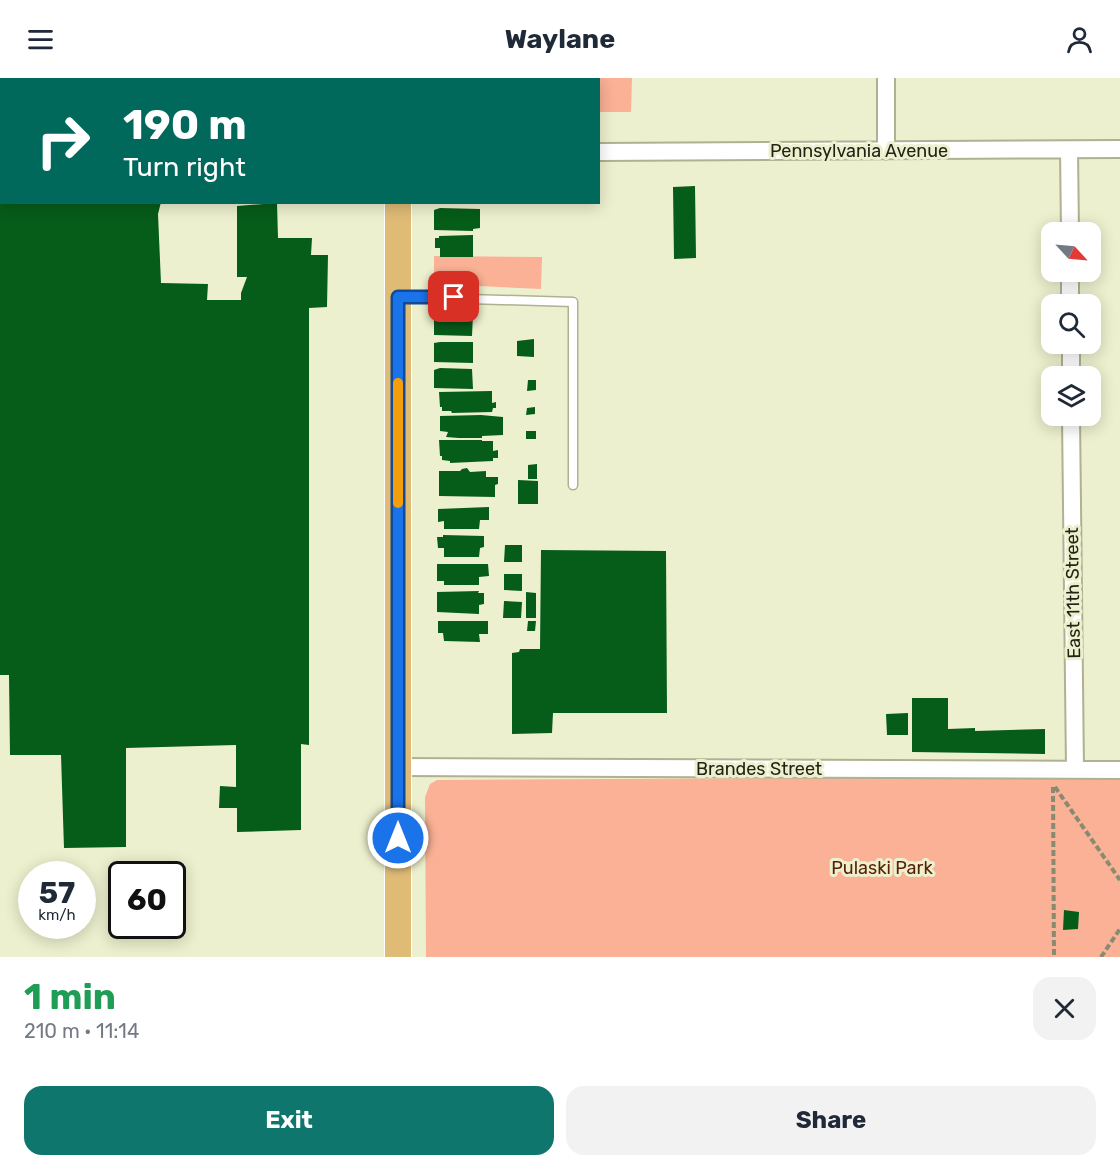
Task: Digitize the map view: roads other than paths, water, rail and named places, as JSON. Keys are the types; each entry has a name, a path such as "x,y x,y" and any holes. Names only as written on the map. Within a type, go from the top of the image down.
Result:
{"main road":[{"path":"398,204 398,957"}],"street":[{"path":"886,78 886,151"},
{"name":"Pennsylvania Avenue","path":"600,153 1120,149"},
{"path":"1069,150 1070,222"},
{"name":"East 11th Street","path":"1071,426 1075,770"},
{"name":"Brandes Street","path":"398,767 1120,770"}],"lane":[{"path":"398,297 573,302 573,485"}],"park label":[{"name":"Pulaski Park","path":"882,868"}]}
